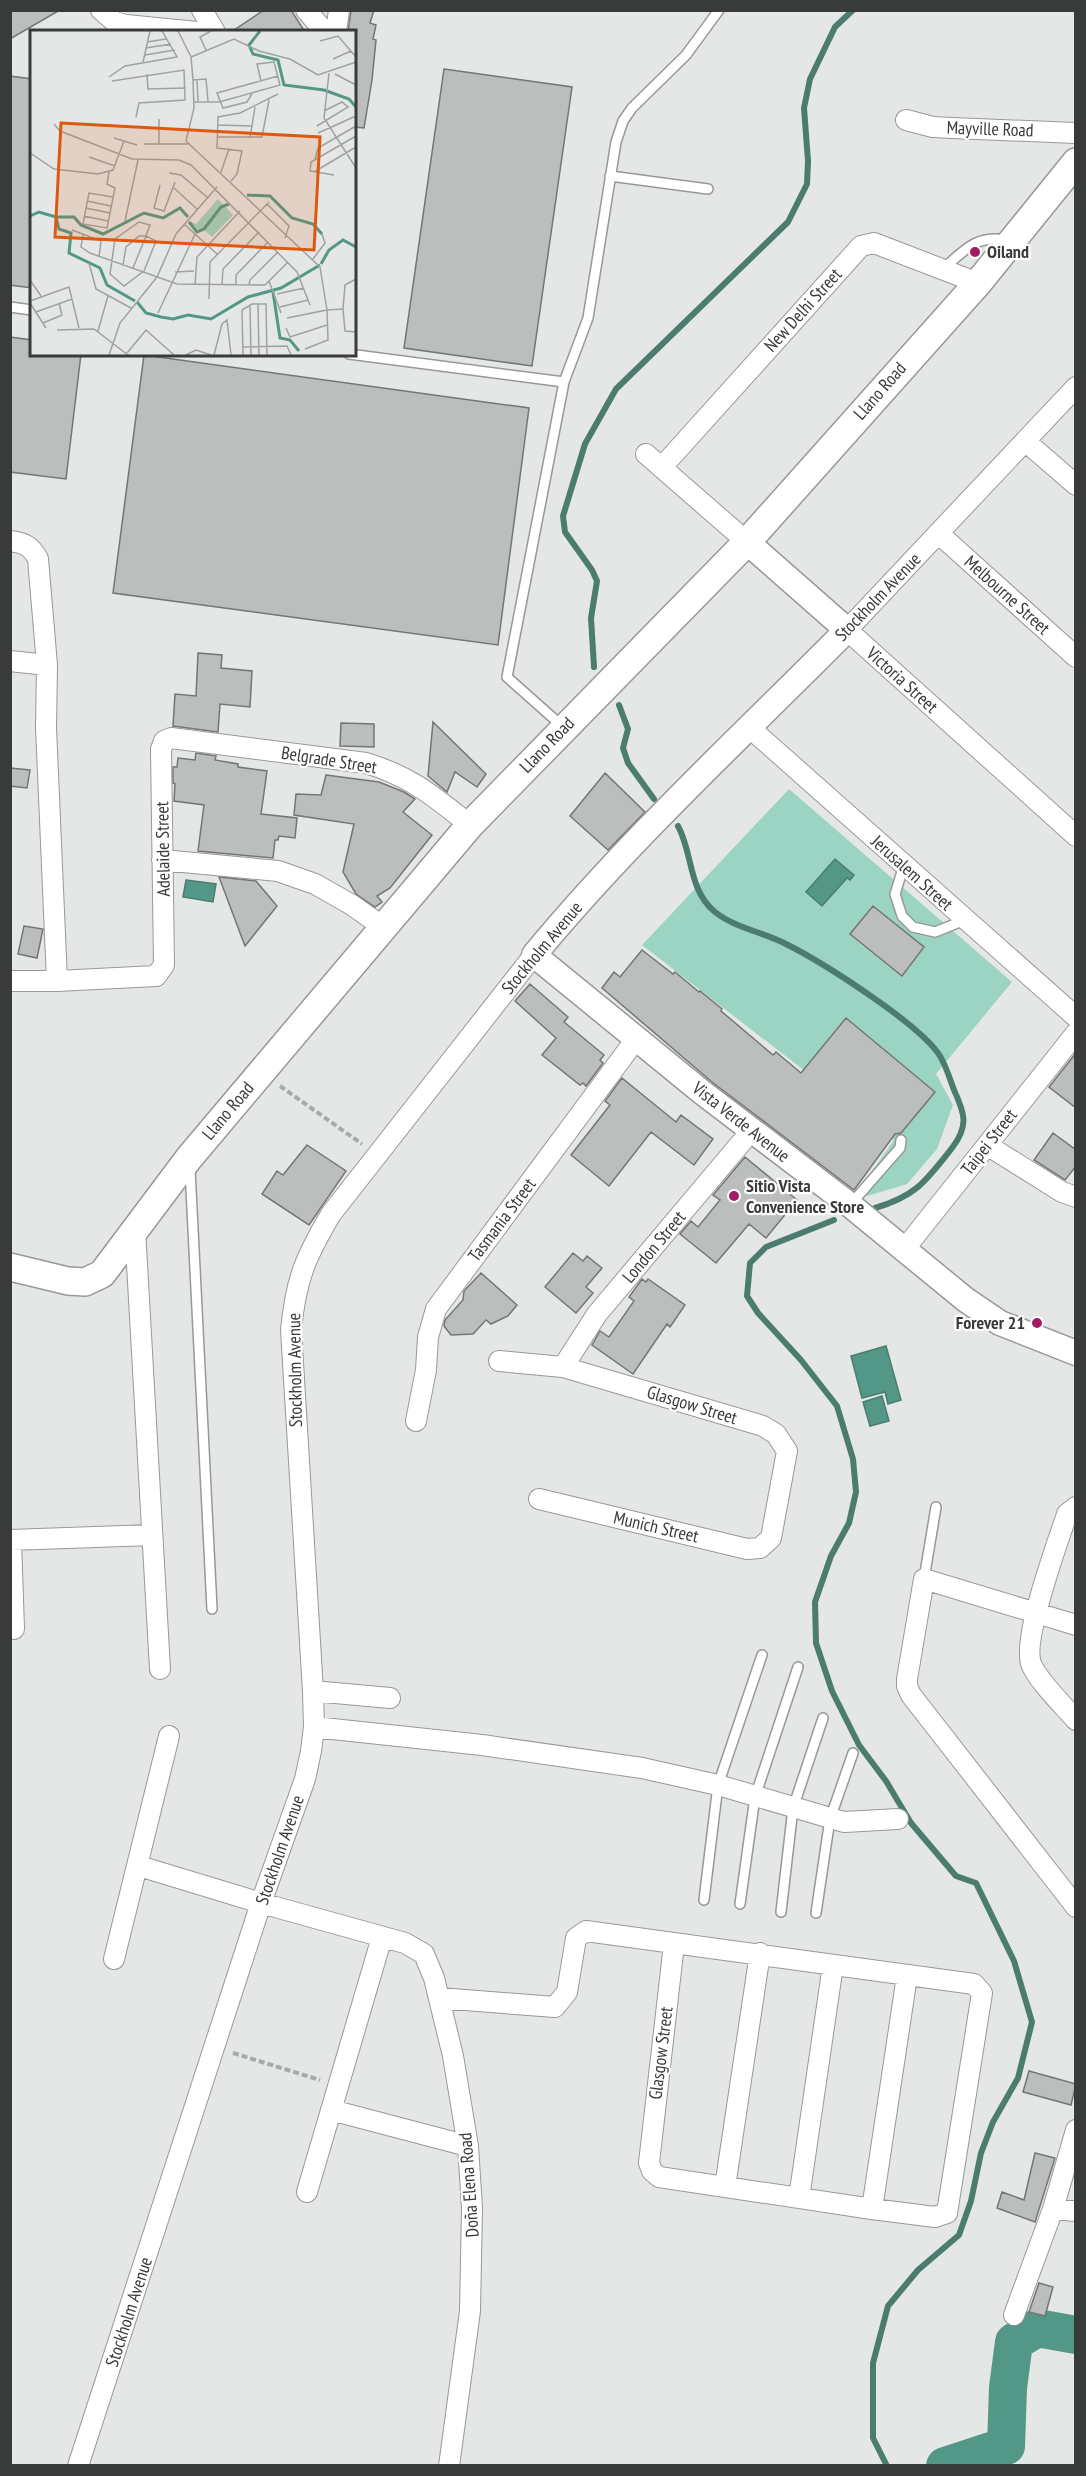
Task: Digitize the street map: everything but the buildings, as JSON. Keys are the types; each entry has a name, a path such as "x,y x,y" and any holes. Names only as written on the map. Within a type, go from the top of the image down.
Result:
{"main road":[{"name":"Llano Road","path":"10,1267 68,1281 85,1282 102,1274 189,1158 470,825 747,542 978,283 1076,162"}],"street":[{"path":"101,10 115,22 126,25 177,30"},
{"path":"202,10 214,30"},
{"path":"306,10 323,30"},
{"path":"336,30 339,10"},
{"name":"Mayville Road","path":"906,120 942,128 1076,133"},
{"name":"New Delhi Street","path":"662,467 861,246 874,243 978,283"},
{"name":"Stockholm Avenue","path":"78,2466 261,1903 305,1779 311,1752 314,1726 313,1691 291,1330 294,1299 301,1270 313,1244 332,1214 534,955 594,886 847,630 1076,387"},
{"path":"1025,441 1076,485"},
{"name":"Victoria Street","path":"646,453 1076,836"},
{"name":"Melbourne Street","path":"938,533 1076,657"},
{"path":"10,541 24,543 32,548 38,560 47,664 46,728 57,981 10,981"},
{"path":"10,661 47,664"},
{"name":"Jerusalem Street","path":"750,728 1076,1017"},
{"name":"Adelaide Street","path":"57,981 156,976 164,965 161,749 164,741 171,738"},
{"name":"Belgrade Street","path":"171,738 383,768 415,782 470,825"},
{"path":"162,860 278,871 315,884 352,905 383,927"},
{"name":"Vista Verde Avenue","path":"534,955 751,1131 850,1205 903,1251 966,1300 1000,1323 1076,1353"},
{"name":"Taipei Street","path":"903,1251 1076,1033"},
{"name":"Tasmania Street","path":"416,1421 426,1370 428,1337 436,1309 636,1039"},
{"name":"London Street","path":"563,1367 597,1314 751,1131"},
{"path":"987,1145 1062,1192 1076,1197"},
{"path":"135,1229 160,1669"},
{"name":"Glasgow Street","path":"499,1361 563,1367 763,1426 776,1434 787,1451 771,1538"},
{"name":"Munich Street","path":"538,1499 747,1549 760,1548 771,1538"},
{"path":"1076,1507 1067,1514 1036,1612 1028,1654 1031,1665 1076,1720"},
{"path":"14,1629 11,1540 152,1535"},
{"path":"1076,1625 924,1579 907,1686 911,1695 1076,1907"},
{"path":"313,1691 390,1698"},
{"path":"314,1726 482,1745 673,1774 718,1785 830,1819 860,1823 898,1819"},
{"path":"114,1959 139,1866 169,1736"},
{"name":"Doña Elena Road","path":"139,1866 405,1943 424,1954 434,1978 453,2056 468,2146 472,2208 470,2311 449,2466"},
{"path":"439,1998 555,2007 567,1992 576,1938 586,1930 674,1944 760,1953 974,1984 982,1993 947,2213 935,2217 872,2210 725,2187 760,1953"},
{"path":"307,2192 382,1937"},
{"name":"Glasgow Street","path":"674,1944 649,2163 652,2171 659,2177 725,2187"},
{"path":"799,2198 833,1965"},
{"path":"872,2210 907,1976"},
{"path":"331,2110 468,2146"},
{"path":"1014,2315 1053,2209 1076,2130"},
{"path":"1053,2209 1076,2211"}],"lane":[{"path":"564,728 507,677 564,382 588,318 616,142 623,121 632,108 686,55 719,10"},
{"path":"610,176 708,189"},
{"path":"943,269 972,244 993,238 1012,241"},
{"path":"10,307 30,310"},
{"path":"356,355 564,382"},
{"path":"904,865 895,894 902,916 913,927 935,932 965,920"},
{"path":"850,1205 900,1149 901,1140"},
{"path":"189,1158 212,1608"},
{"path":"924,1579 936,1507"},
{"path":"704,1900 718,1785 762,1655"},
{"path":"740,1904 755,1797 798,1667"},
{"path":"781,1912 793,1808 823,1718"},
{"path":"816,1913 830,1819 853,1753"}],"path":[{"path":"261,1072 378,1154"},
{"path":"216,2047 338,2086"}],"shaded area":[{"path":"789,789 1012,982 936,1074 953,1105 937,1149 907,1184 867,1196 859,1190 894,1140 642,945"},
{"path":"835,859 854,875 850,880 847,878 822,906 806,892"},
{"path":"186,880 216,884 213,902 183,897"},
{"path":"886,1346 901,1400 888,1404 885,1392 862,1398 851,1356"},
{"path":"882,1396 889,1421 870,1426 863,1402"}],"waterway":[{"path":"594,667 591,618 597,581 592,570 565,532 563,516 585,444 616,389 788,222 807,184 808,161 804,108 810,79 835,27 853,10"},
{"path":"619,705 628,729 623,748 628,763 654,799"},
{"path":"678,826 695,882 706,903 715,912 731,922 786,944 845,979 913,1028 940,1056 963,1113 961,1133 943,1160 919,1186 901,1198 875,1208"},
{"path":"834,1220 766,1247 750,1263 747,1296 758,1313 801,1360 837,1406 853,1459 856,1492 849,1523 831,1556 815,1602 816,1643 832,1691 859,1745 886,1781 911,1823 956,1876 976,1883 1014,1961 1032,2022 1018,2078 993,2122 981,2153 971,2201 959,2235 918,2270 888,2306 873,2363 873,2438 887,2466"},
{"path":"945,2466 1006,2446 1008,2388 1014,2342 1037,2328 1076,2335"}],"place":[{"name":"Oiland","path":"975,252"},
{"name":"Sitio Vista Convenience Store","path":"734,1196"},
{"name":"Forever 21","path":"1037,1323"}]}
